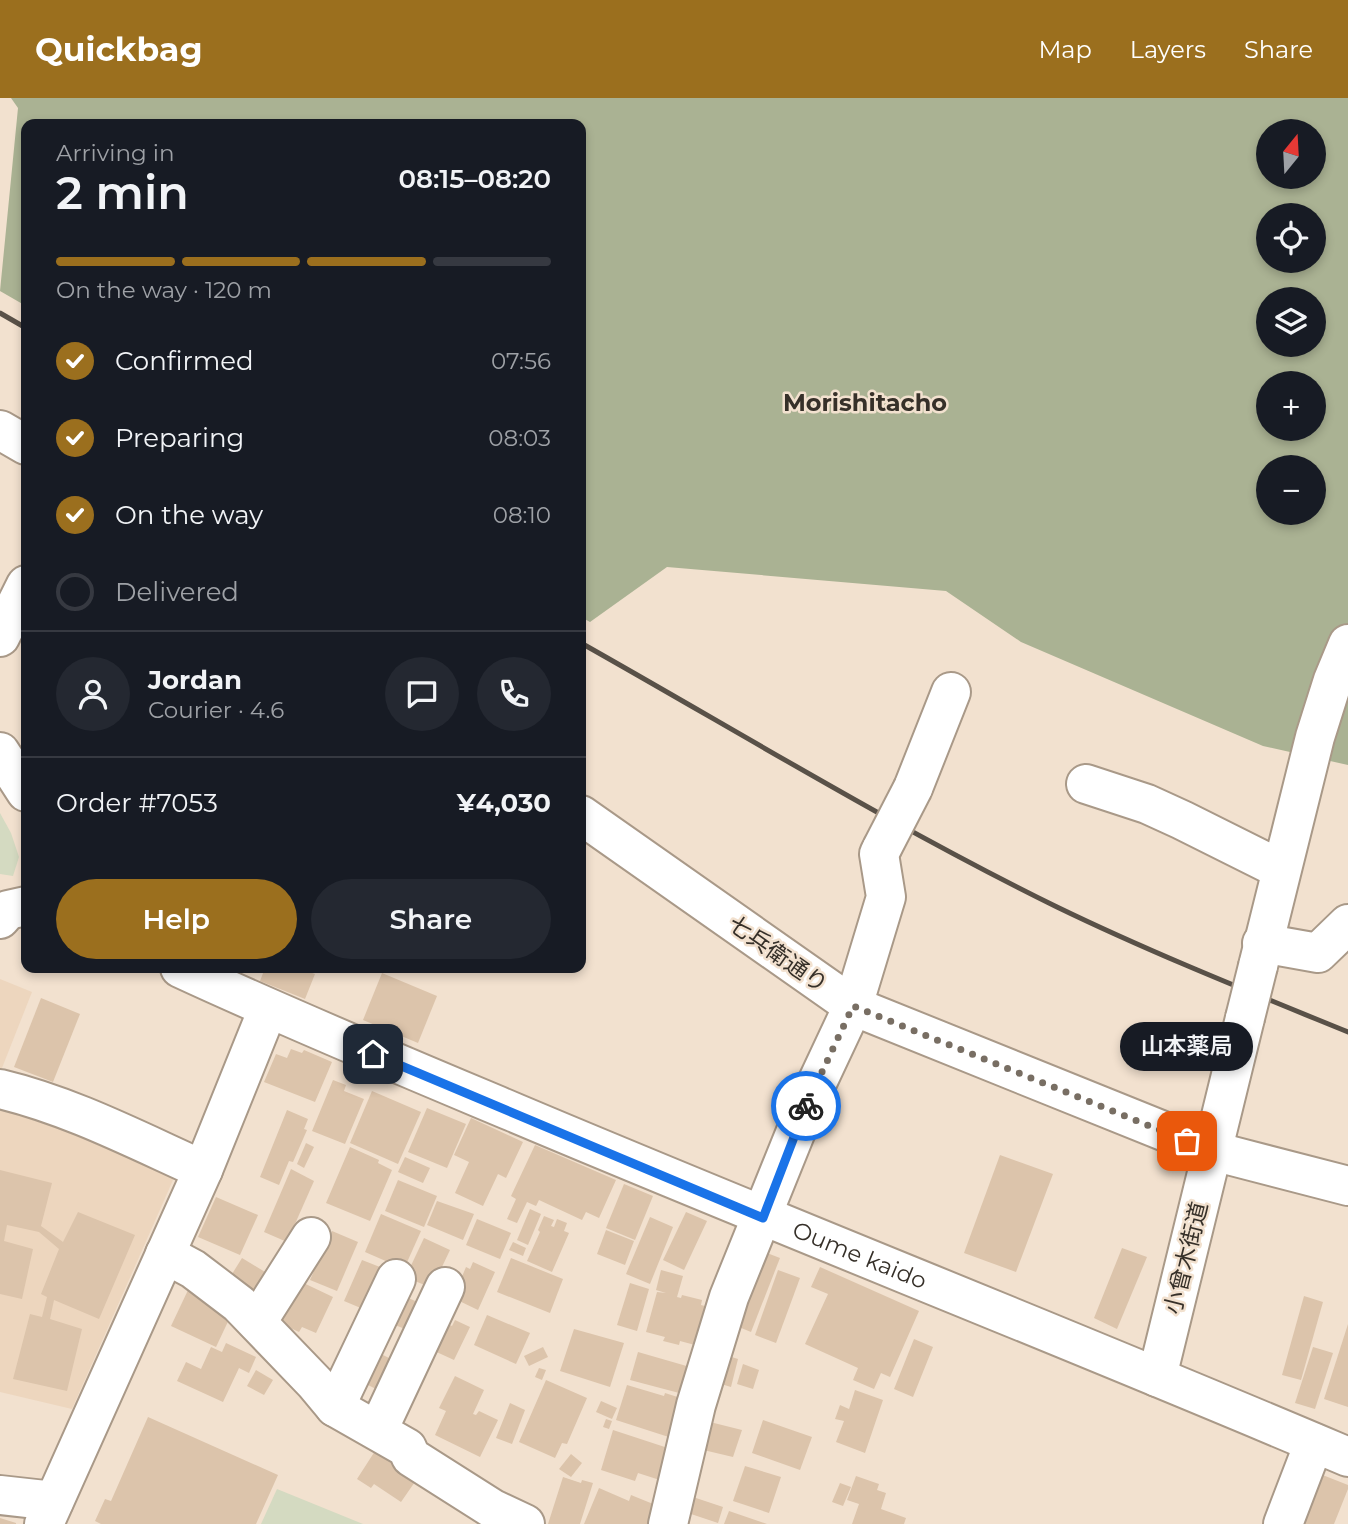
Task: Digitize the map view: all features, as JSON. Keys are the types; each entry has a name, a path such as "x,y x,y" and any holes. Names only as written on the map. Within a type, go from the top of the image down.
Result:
{"main road":[{"path":"0,430 21,442"},
{"path":"0,637 21,595"},
{"path":"1348,644 1315,737 1260,954 1318,953 1348,924"},
{"path":"668,1524 696,1405 729,1297 807,1104 853,1006 886,897 879,854 913,788 951,692"},
{"path":"0,752 21,784"},
{"path":"1086,785 1147,804 1280,869"},
{"name":"七兵衛通り","path":"586,819 853,1006 1213,1151 1348,1186"},
{"path":"0,919 8,910 21,907"},
{"name":"小曾木街道","path":"1157,1377 1260,954"},
{"name":"Oume kaido","path":"191,973 268,1009 763,1218 1331,1450"},
{"path":"0,1496 49,1513 203,1170 268,1009"},
{"path":"0,1089 33,1097 71,1111 203,1170"},
{"path":"257,1322 312,1237"},
{"path":"165,1254 194,1269 220,1288 257,1322 335,1407 392,1439 411,1457 493,1509 525,1524"},
{"path":"335,1407 397,1279"},
{"path":"392,1439 444,1287"},
{"path":"1283,1524 1331,1450"}],"shaded area":[{"path":"0,979 32,992 0,1073"},
{"path":"0,1099 177,1171 72,1409 0,1392"}],"green space":[{"path":"11,98 1348,98 1348,765 1263,746 1021,642 946,591 667,567 590,622 586,620 586,119 21,119 21,303 0,291 18,108"},
{"path":"0,813 11,833 19,857 13,876 0,874"},
{"path":"277,1489 363,1524 261,1524"}],"building":[{"path":"263,973 315,974 305,999 260,981"},
{"path":"382,973 437,996 418,1043 363,1020"},
{"path":"41,998 80,1014 53,1082 14,1067"},
{"path":"291,1049 302,1053 304,1050 332,1062 315,1102 264,1082 276,1054 287,1058"},
{"path":"333,1080 346,1085 344,1091 364,1099 345,1144 312,1131"},
{"path":"372,1091 421,1112 398,1164 350,1143"},
{"path":"427,1108 466,1124 447,1168 408,1152"},
{"path":"287,1110 308,1119 304,1129 307,1130 279,1185 260,1177"},
{"path":"471,1118 523,1142 506,1178 498,1174 483,1206 455,1193 469,1162 454,1155"},
{"path":"306,1143 314,1147 304,1168 297,1164"},
{"path":"535,1145 616,1180 599,1218 586,1212 582,1220 539,1200 536,1206 527,1202 517,1223 507,1219 516,1199 511,1196"},
{"path":"350,1147 379,1160 378,1163 392,1170 370,1221 326,1203"},
{"path":"1000,1155 1053,1174 1016,1272 964,1253"},
{"path":"405,1157 430,1168 423,1183 398,1172"},
{"path":"291,1169 314,1181 287,1242 264,1232"},
{"path":"0,1170 52,1183 41,1226 63,1242 78,1212 135,1235 99,1319 54,1300 50,1319 82,1329 67,1391 13,1379 30,1314 42,1317 47,1297 41,1294 59,1249 39,1232 7,1225 4,1241 33,1249 22,1299 0,1294"},
{"path":"398,1180 437,1196 424,1227 385,1211"},
{"path":"624,1184 653,1196 635,1240 606,1228"},
{"path":"216,1197 258,1215 240,1255 198,1237"},
{"path":"437,1201 474,1214 463,1240 427,1225"},
{"path":"530,1209 541,1214 528,1245 517,1240"},
{"path":"686,1212 707,1221 684,1270 663,1260"},
{"path":"381,1214 421,1231 404,1269 365,1252"},
{"path":"544,1216 554,1220 551,1226 554,1227 557,1219 567,1223 564,1231 569,1233 552,1272 527,1261"},
{"path":"650,1217 673,1227 650,1284 626,1274"},
{"path":"477,1219 511,1233 500,1259 466,1245"},
{"path":"606,1230 634,1241 625,1265 597,1254"},
{"path":"332,1231 358,1242 337,1291 310,1280"},
{"path":"424,1238 450,1250 432,1288 410,1279 408,1272"},
{"path":"513,1242 526,1248 523,1256 509,1250"},
{"path":"1122,1248 1147,1257 1117,1329 1094,1318"},
{"path":"767,1253 780,1258 751,1332 729,1323"},
{"path":"242,1258 275,1278 260,1303 227,1282"},
{"path":"511,1258 563,1279 550,1313 497,1292"},
{"path":"362,1260 391,1275 375,1314 344,1301"},
{"path":"473,1262 495,1272 478,1310 453,1298 466,1267 470,1269"},
{"path":"820,1267 919,1311 890,1377 881,1373 874,1389 853,1380 858,1368 805,1344 828,1294 811,1287"},
{"path":"661,1270 683,1276 677,1297 681,1298 682,1295 702,1300 701,1305 716,1309 695,1345 680,1341 679,1345 663,1341 665,1337 646,1332 657,1292 666,1293 656,1290"},
{"path":"778,1270 800,1278 776,1343 755,1335"},
{"path":"293,1278 333,1297 316,1333 302,1327 299,1332 273,1320"},
{"path":"630,1283 649,1289 637,1331 617,1325"},
{"path":"189,1288 233,1311 216,1347 171,1326"},
{"path":"397,1293 422,1304 410,1331 385,1321"},
{"path":"1304,1296 1323,1302 1301,1380 1282,1375"},
{"path":"487,1315 530,1333 516,1364 474,1345"},
{"path":"455,1320 470,1327 454,1360 430,1349 443,1322 452,1326"},
{"path":"1348,1324 1348,1407 1324,1399"},
{"path":"574,1329 624,1343 610,1387 560,1371"},
{"path":"914,1339 933,1347 913,1397 894,1389"},
{"path":"226,1343 256,1357 249,1373 239,1368 223,1402 177,1381 186,1362 201,1369 211,1347 222,1352"},
{"path":"543,1347 548,1357 529,1366 524,1356"},
{"path":"1313,1347 1333,1353 1315,1409 1295,1403"},
{"path":"373,1350 393,1360 382,1392 354,1378"},
{"path":"638,1352 690,1367 683,1394 630,1380"},
{"path":"719,1353 738,1359 731,1387 711,1381"},
{"path":"743,1364 759,1370 753,1389 737,1384"},
{"path":"539,1368 546,1370 542,1380 535,1377"},
{"path":"256,1370 273,1380 264,1395 247,1386"},
{"path":"455,1376 484,1390 473,1414 476,1415 479,1411 498,1420 480,1457 435,1435 446,1411 439,1408"},
{"path":"546,1380 587,1398 567,1444 562,1443 555,1458 519,1442"},
{"path":"627,1385 690,1401 678,1440 616,1420"},
{"path":"855,1390 883,1400 865,1453 836,1442 844,1421 835,1419 840,1405 849,1409"},
{"path":"601,1401 617,1408 612,1419 596,1412"},
{"path":"510,1403 525,1410 512,1444 496,1438"},
{"path":"148,1417 278,1475 256,1524 101,1524 95,1521 105,1499 111,1501"},
{"path":"606,1419 612,1421 609,1429 603,1427"},
{"path":"702,1420 742,1430 733,1457 695,1448"},
{"path":"763,1420 812,1437 800,1470 752,1453"},
{"path":"613,1430 677,1451 666,1482 638,1473 635,1481 601,1470"},
{"path":"377,1448 419,1476 401,1502 374,1484 371,1488 357,1479"},
{"path":"571,1454 582,1463 571,1477 559,1469"},
{"path":"745,1466 781,1477 769,1513 733,1501"},
{"path":"1315,1472 1348,1485 1348,1489 1334,1524 1295,1524"},
{"path":"856,1476 879,1484 877,1490 886,1493 881,1509 906,1518 904,1524 852,1524 859,1504 847,1500"},
{"path":"563,1477 581,1483 582,1480 593,1483 580,1524 548,1524"},
{"path":"840,1483 851,1487 843,1506 832,1502"},
{"path":"599,1488 629,1501 631,1495 663,1508 656,1524 584,1524"},
{"path":"693,1497 723,1507 718,1523 688,1513"},
{"path":"729,1511 767,1524 724,1524"},
{"path":"0,1518 16,1523 16,1524 0,1524"}],"railway":[{"path":"0,313 21,325"},
{"path":"586,646 876,812 1057,907 1201,972 1348,1032"}],"way so far":[{"path":"806,1106 853,1006 1187,1141"}],"place":[{"name":"山本薬局","path":"1187,1141"}],"district":[{"name":"Morishitacho","path":"865,403"}],"route":[{"path":"373,1054 763,1218 806,1106"}]}
